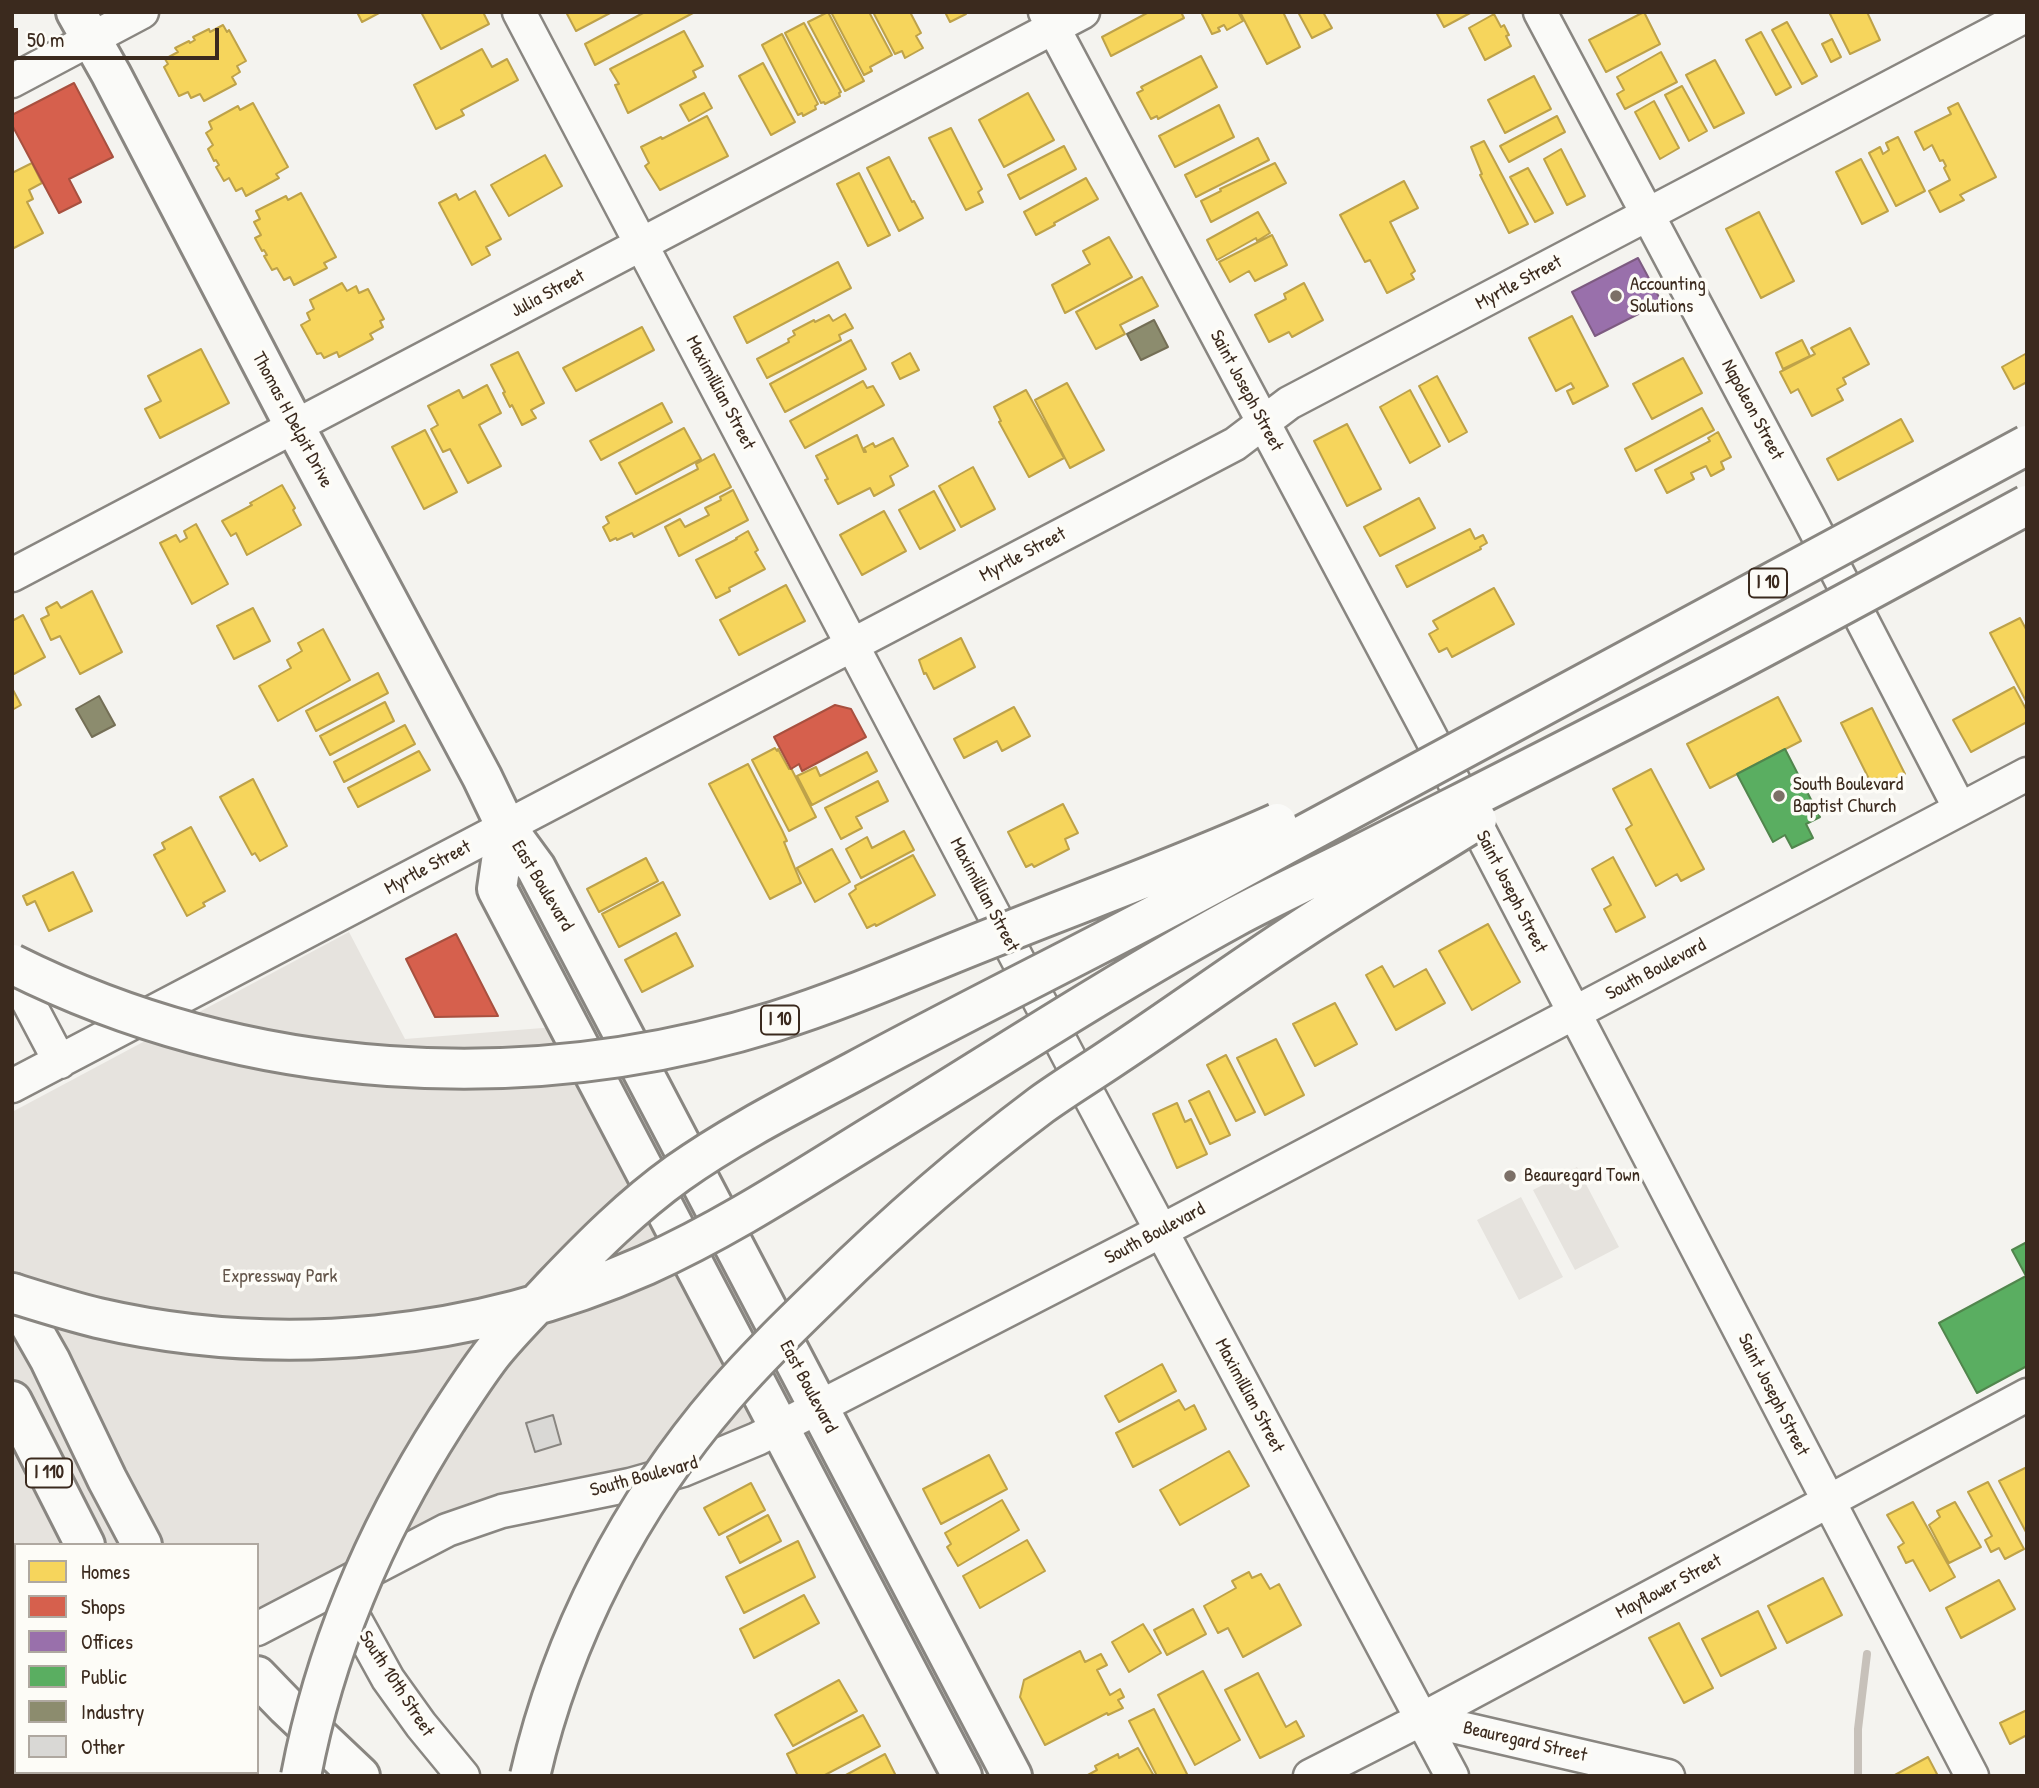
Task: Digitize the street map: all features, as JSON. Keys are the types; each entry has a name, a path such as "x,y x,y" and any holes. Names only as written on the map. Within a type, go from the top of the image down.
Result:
{"main road":[{"name":"Thomas H Delpit Drive","path":"84,26 506,827"},
{"name":"I 10","path":"12,964 90,999 195,1035 284,1054 383,1067 481,1070 532,1068 630,1056 727,1035 823,1005 1207,853 1510,722 2027,445"},
{"path":"12,1293 100,1318 151,1328 226,1337 351,1338 454,1324 504,1314 552,1300 645,1265 734,1222 1201,936 1683,690 2027,505"},
{"path":"530,1776 548,1711 583,1616 643,1507 685,1445 725,1394 851,1266 953,1176 1060,1092 1300,930 1683,690"},
{"path":"301,1776 318,1700 349,1606 412,1474 473,1379 496,1349 573,1266 631,1212 675,1175 776,1113 1134,927 1510,722"},
{"name":"East Boulevard","path":"506,827 536,868 1013,1776"},
{"name":"East Boulevard","path":"506,827 497,888 962,1776"},
{"path":"12,1293 50,1360 141,1543"},
{"name":"I 110","path":"12,1401 84,1543"},
{"path":"259,1678 360,1776"}],"street":[{"path":"12,81 84,26 142,12"},
{"name":"Maximillian Street","path":"519,12 1452,1776"},
{"name":"Julia Street","path":"12,575 642,244 1049,20 1083,12"},
{"name":"Napoleon Street","path":"1541,12 1960,809"},
{"name":"Myrtle Street","path":"12,1086 1235,444 1289,403 2027,15"},
{"name":"Saint Joseph Street","path":"1049,20 1464,801 1972,1776"},
{"name":"South Boulevard","path":"259,1628 447,1530 478,1518 541,1502 630,1485 684,1470 818,1409 2027,774"},
{"path":"12,971 60,1062"},
{"name":"Mayflower Street","path":"1310,1776 1422,1719 2027,1395"},
{"name":"South 10th Street","path":"337,1587 388,1679 463,1776"},
{"name":"Beauregard Street","path":"1422,1719 1668,1776"}],"shaded area":[{"name":"Expressway Park","path":"349,932 405,1039 555,1027 755,1413 753,1418 729,1435 655,1462 518,1488 472,1504 259,1613 259,1543 14,1543 12,1743 12,1112"},
{"path":"1577,1167 1619,1247 1575,1270 1533,1190"},
{"path":"1521,1197 1563,1277 1519,1300 1477,1220"}],"building: Homes":[{"path":"357,12 381,12 362,22"},
{"path":"421,12 483,12 489,24 441,49"},
{"path":"566,12 612,12 576,31"},
{"path":"645,12 693,13 595,65 585,44"},
{"path":"828,12 864,81 845,91 808,22"},
{"path":"831,12 869,12 892,55 870,67 872,71 864,75"},
{"path":"873,12 910,12 921,33 916,36 923,48 905,58 902,51 895,54"},
{"path":"945,12 965,12 966,14 950,22"},
{"path":"1149,12 1181,12 1184,18 1111,56 1102,37"},
{"path":"1201,12 1238,12 1243,21 1227,30 1224,25 1218,28 1220,31 1212,34"},
{"path":"1240,12 1283,12 1300,47 1267,64"},
{"path":"1298,12 1323,12 1332,28 1312,38"},
{"path":"1436,12 1472,12 1444,27"},
{"path":"1644,12 1660,44 1606,72 1589,40"},
{"path":"1829,12 1867,12 1880,40 1850,54"},
{"path":"1494,14 1501,27 1504,25 1511,46 1485,60 1469,28"},
{"path":"1787,22 1817,76 1802,84 1772,30"},
{"path":"804,23 841,92 840,96 825,104 821,103 785,33"},
{"path":"223,25 227,32 229,30 246,61 237,66 240,72 232,77 236,84 204,101 200,94 191,98 188,92 179,96 164,67 168,64 165,59 178,52 175,48 195,40 193,37"},
{"path":"684,31 703,66 693,71 696,77 628,113 615,85 619,84 610,69"},
{"path":"1761,32 1791,87 1776,95 1746,40"},
{"path":"782,34 818,104 816,109 803,116 802,113 798,115 762,45"},
{"path":"1832,39 1841,57 1831,62 1822,44"},
{"path":"482,49 492,67 507,59 518,80 461,110 464,115 436,129 414,85"},
{"path":"1661,52 1677,82 1625,109 1617,94 1624,90 1617,77"},
{"path":"1201,56 1217,87 1158,119 1157,116 1151,119 1137,93 1143,90 1141,87"},
{"path":"1715,60 1744,113 1714,128 1686,75"},
{"path":"763,63 795,122 771,135 739,76"},
{"path":"1534,76 1551,109 1505,133 1488,100"},
{"path":"1682,86 1707,131 1689,141 1665,95"},
{"path":"704,93 712,108 689,121 680,105"},
{"path":"1028,93 1054,140 1004,167 979,120"},
{"path":"1654,101 1679,148 1660,159 1635,112"},
{"path":"253,103 288,167 276,174 279,178 246,196 242,188 236,191 229,178 224,181 216,167 219,165 208,149 213,145 206,133 212,129 209,122 238,106 240,110"},
{"path":"1958,103 1996,177 1960,195 1964,200 1940,212 1929,191 1950,180 1944,168 1946,166 1943,160 1940,161 1932,145 1924,150 1915,132 1951,114 1948,108"},
{"path":"1219,105 1234,137 1175,167 1159,136"},
{"path":"707,116 728,156 660,190 645,166 649,163 641,147"},
{"path":"1557,116 1565,132 1509,162 1500,146"},
{"path":"951,128 982,189 978,192 983,202 966,210 929,138"},
{"path":"1898,137 1925,191 1896,206 1869,153 1880,147 1883,154 1889,150 1886,143"},
{"path":"1258,138 1269,160 1196,197 1185,175"},
{"path":"1484,141 1528,224 1509,233 1480,175 1482,174 1471,147"},
{"path":"1064,146 1076,169 1020,199 1008,175"},
{"path":"1561,149 1585,196 1567,205 1544,159"},
{"path":"545,155 562,186 509,216 491,185"},
{"path":"889,157 923,218 899,231 867,168"},
{"path":"1861,159 1888,211 1862,224 1836,172"},
{"path":"32,163 42,183 29,190 33,199 27,202 43,233 12,249 12,173"},
{"path":"1275,163 1286,183 1211,222 1201,201"},
{"path":"1528,168 1553,213 1535,222 1510,177"},
{"path":"859,173 890,235 868,246 837,184"},
{"path":"1086,178 1098,199 1036,235 1024,212"},
{"path":"1404,181 1418,208 1390,222 1415,271 1411,274 1414,279 1387,293 1370,260 1365,262 1340,215"},
{"path":"475,191 501,239 486,247 490,255 472,265 439,203 456,194 459,200"},
{"path":"301,193 336,257 324,263 327,268 294,285 290,277 284,280 277,268 272,270 264,256 267,255 255,238 261,235 254,222 260,219 256,211 286,196 288,200"},
{"path":"1258,212 1270,233 1217,260 1207,240"},
{"path":"1759,212 1794,281 1761,298 1726,229"},
{"path":"1272,235 1287,265 1255,281 1249,271 1230,282 1219,262"},
{"path":"1109,237 1132,277 1065,313 1052,285 1090,264 1083,251"},
{"path":"838,262 851,288 747,343 734,317"},
{"path":"1142,277 1158,306 1120,325 1125,334 1096,349 1076,312"},
{"path":"342,283 347,291 356,286 359,293 368,289 384,319 380,321 383,327 370,334 373,339 339,357 337,352 324,358 321,353 317,354 301,325 310,320 307,313 314,309 310,300"},
{"path":"1304,283 1323,320 1292,337 1289,332 1269,342 1255,315 1286,299 1284,294"},
{"path":"845,314 853,328 839,335 841,340 767,378 757,359 789,342 788,339 795,335 793,331 814,320 815,322 829,315 833,321"},
{"path":"1572,316 1608,386 1573,404 1567,391 1574,388 1571,383 1556,391 1529,338"},
{"path":"642,327 654,350 576,391 563,368"},
{"path":"1850,328 1869,364 1843,378 1846,384 1837,389 1843,400 1812,416 1798,389 1791,393 1780,372 1815,354 1811,348"},
{"path":"851,340 866,369 785,412 770,384"},
{"path":"1802,340 1810,356 1783,369 1776,353"},
{"path":"201,349 229,403 160,438 145,409 161,401 148,376"},
{"path":"518,352 544,403 531,410 536,418 522,425 512,405 510,407 491,365"},
{"path":"910,353 919,370 900,379 892,363"},
{"path":"2027,353 2027,382 2014,389 2002,367"},
{"path":"1683,358 1702,393 1652,419 1633,384"},
{"path":"1437,376 1467,432 1449,442 1419,386"},
{"path":"863,381 867,388 873,386 884,405 805,448 790,421"},
{"path":"1067,383 1104,450 1070,468 1035,400"},
{"path":"487,385 501,413 479,425 501,466 468,483 450,449 443,452 431,429 438,425 428,406 459,390 463,398"},
{"path":"1026,390 1064,458 1029,477 999,422 1001,421 994,407"},
{"path":"1410,390 1440,446 1410,463 1380,407"},
{"path":"662,403 672,422 601,460 590,441"},
{"path":"1702,408 1714,430 1636,471 1625,449"},
{"path":"1901,419 1913,441 1838,480 1827,459"},
{"path":"1347,424 1381,489 1347,506 1314,441"},
{"path":"684,428 701,459 636,494 619,463"},
{"path":"425,430 457,492 424,509 392,447"},
{"path":"1718,432 1731,457 1721,462 1724,469 1711,476 1706,466 1691,473 1694,479 1667,493 1655,470 1710,441 1708,438"},
{"path":"857,435 864,452 864,448 873,443 875,447 893,438 908,466 890,476 894,485 874,496 870,488 838,504 816,456"},
{"path":"714,454 731,487 634,537 632,533 610,541 603,527 609,523 606,517 698,469 696,464"},
{"path":"973,467 995,509 961,527 939,486"},
{"path":"282,485 301,525 247,555 236,533 231,536 222,521"},
{"path":"733,490 748,520 679,556 665,527 680,519 685,527 709,515 705,508"},
{"path":"934,491 955,530 920,549 899,510"},
{"path":"1419,498 1435,528 1380,556 1364,527"},
{"path":"884,511 906,551 862,575 840,535"},
{"path":"196,524 228,584 192,604 160,543 176,535 180,542 187,538 184,531"},
{"path":"1470,529 1475,539 1483,535 1487,543 1480,547 1481,549 1407,587 1396,566"},
{"path":"748,531 758,550 755,552 765,569 716,598 696,560"},
{"path":"786,585 805,621 739,655 720,620"},
{"path":"1494,588 1514,624 1452,657 1447,648 1439,652 1429,634 1438,629 1433,621"},
{"path":"92,591 122,652 80,674 60,636 51,640 41,619 49,615 46,608 57,602 61,608"},
{"path":"253,608 270,641 234,659 217,626"},
{"path":"23,615 45,657 12,675 12,621"},
{"path":"2020,618 2027,631 2027,703 1990,633"},
{"path":"323,629 350,680 278,721 259,686 291,668 287,660 302,651 298,643"},
{"path":"961,638 975,667 934,689 919,660"},
{"path":"378,673 388,693 316,731 306,711"},
{"path":"2014,687 2027,711 2027,722 1971,752 1953,720"},
{"path":"12,688 21,705 12,710"},
{"path":"1778,697 1801,741 1710,788 1687,744"},
{"path":"385,702 394,721 330,755 320,736"},
{"path":"1014,707 1030,736 1002,751 997,741 964,758 954,739"},
{"path":"1872,708 1905,774 1874,789 1841,723"},
{"path":"405,725 415,744 344,782 334,762"},
{"path":"775,748 789,769 791,768 816,817 789,831 752,760"},
{"path":"419,751 430,770 358,807 348,788"},
{"path":"867,752 877,771 812,805 797,776 816,767 820,776"},
{"path":"748,764 787,841 784,842 801,883 770,899 709,784"},
{"path":"1651,769 1704,869 1681,881 1677,874 1656,886 1626,829 1632,825 1613,789"},
{"path":"253,779 287,846 260,861 255,853 252,855 220,797"},
{"path":"878,781 888,801 856,817 862,828 841,839 825,808"},
{"path":"1063,804 1078,833 1065,839 1069,849 1034,867 1032,864 1026,867 1008,832"},
{"path":"191,827 225,891 187,916 154,855 165,849 162,843"},
{"path":"904,831 914,850 861,878 846,849 867,837 872,848"},
{"path":"832,849 850,882 815,902 797,868"},
{"path":"913,855 935,895 876,926 875,924 867,928 849,894 856,889 855,886"},
{"path":"1613,857 1645,917 1616,932 1604,909 1611,905 1592,869"},
{"path":"646,858 658,881 599,912 587,889"},
{"path":"73,872 92,911 49,931 35,901 27,905 23,896"},
{"path":"663,882 680,915 619,947 602,914"},
{"path":"1488,924 1520,982 1472,1010 1439,951"},
{"path":"676,933 693,966 642,992 625,960"},
{"path":"1382,966 1394,987 1426,969 1445,1003 1396,1030 1366,975"},
{"path":"1335,1003 1357,1044 1315,1066 1293,1024"},
{"path":"1276,1039 1304,1095 1265,1115 1237,1058"},
{"path":"1226,1055 1255,1112 1236,1121 1207,1065"},
{"path":"1209,1091 1230,1135 1210,1144 1189,1101"},
{"path":"1177,1103 1185,1122 1191,1119 1207,1154 1177,1168 1153,1114"},
{"path":"1162,1364 1176,1391 1119,1422 1105,1396"},
{"path":"1179,1400 1185,1410 1194,1405 1206,1429 1133,1467 1116,1433"},
{"path":"1229,1451 1249,1486 1180,1525 1160,1490"},
{"path":"989,1455 1007,1489 941,1524 923,1489"},
{"path":"2027,1467 2027,1534 1999,1481"},
{"path":"1988,1482 2024,1549 2005,1559 1999,1548 1991,1552 1985,1540 1992,1536 1968,1492"},
{"path":"751,1483 765,1510 719,1535 704,1508"},
{"path":"1002,1500 1019,1530 958,1566 947,1547 951,1544 945,1533"},
{"path":"1913,1502 1955,1577 1930,1591 1913,1560 1906,1563 1898,1547 1904,1543 1887,1515"},
{"path":"1955,1502 1981,1547 1949,1563 1929,1525 1940,1517 1937,1511"},
{"path":"768,1515 781,1541 740,1563 727,1537"},
{"path":"1027,1540 1045,1571 980,1608 963,1576"},
{"path":"798,1541 815,1577 744,1613 726,1577"},
{"path":"1249,1572 1252,1578 1261,1574 1270,1589 1279,1584 1301,1625 1243,1657 1228,1628 1218,1633 1204,1606 1236,1588 1232,1581"},
{"path":"1823,1578 1842,1615 1787,1643 1768,1606"},
{"path":"1999,1580 2015,1609 1961,1638 1946,1608"},
{"path":"804,1595 819,1623 754,1658 740,1629"},
{"path":"1193,1609 1206,1634 1167,1655 1154,1630"},
{"path":"1758,1611 1776,1648 1721,1676 1702,1639"},
{"path":"1679,1623 1713,1688 1684,1703 1649,1638"},
{"path":"1143,1624 1161,1653 1129,1672 1112,1642"},
{"path":"1080,1651 1085,1662 1101,1654 1107,1665 1097,1670 1110,1695 1120,1689 1124,1697 1118,1700 1123,1708 1108,1715 1107,1713 1045,1745 1020,1697 1024,1680"},
{"path":"1203,1671 1240,1740 1195,1765 1158,1695"},
{"path":"1258,1673 1286,1727 1296,1721 1304,1736 1260,1758 1225,1690"},
{"path":"839,1680 857,1711 793,1746 775,1715"},
{"path":"1154,1709 1188,1776 1157,1776 1129,1721"},
{"path":"2027,1710 2027,1735 2010,1744 2000,1723"},
{"path":"863,1715 880,1746 823,1776 798,1776 787,1754"},
{"path":"1138,1748 1154,1776 1086,1776 1097,1770 1095,1766 1118,1754 1119,1758"},
{"path":"885,1754 896,1776 844,1776"},
{"path":"1928,1757 1938,1776 1893,1776"}],"building: Shops":[{"path":"74,83 113,157 69,179 81,202 59,213 12,125 12,115"},
{"path":"835,705 851,709 866,737 802,771 799,764 791,769 774,737"},
{"path":"456,934 498,1016 435,1017 406,959"}],"building: Offices":[{"name":"Accounting Solutions","path":"1638,258 1660,303 1595,336 1572,292"}],"building: Public":[{"name":"South Boulevard Baptist Church","path":"1785,749 1820,817 1806,824 1813,838 1792,848 1785,835 1773,842 1737,774"},
{"path":"2027,1242 2027,1366 1977,1393 1939,1323 2026,1276 2012,1250"}],"building: Industry":[{"path":"1154,320 1168,347 1141,360 1127,334"},
{"path":"99,696 115,725 92,737 76,709"}],"building: Other":[{"path":"553,1415 561,1444 535,1452 526,1423"}],"waterway":[{"path":"1858,1776 1858,1729 1867,1654"}],"place":[{"name":"Accounting Solutions","path":"1616,296"},
{"name":"South Boulevard Baptist Church","path":"1779,796"},
{"name":"Beauregard Town","path":"1510,1176"}]}
